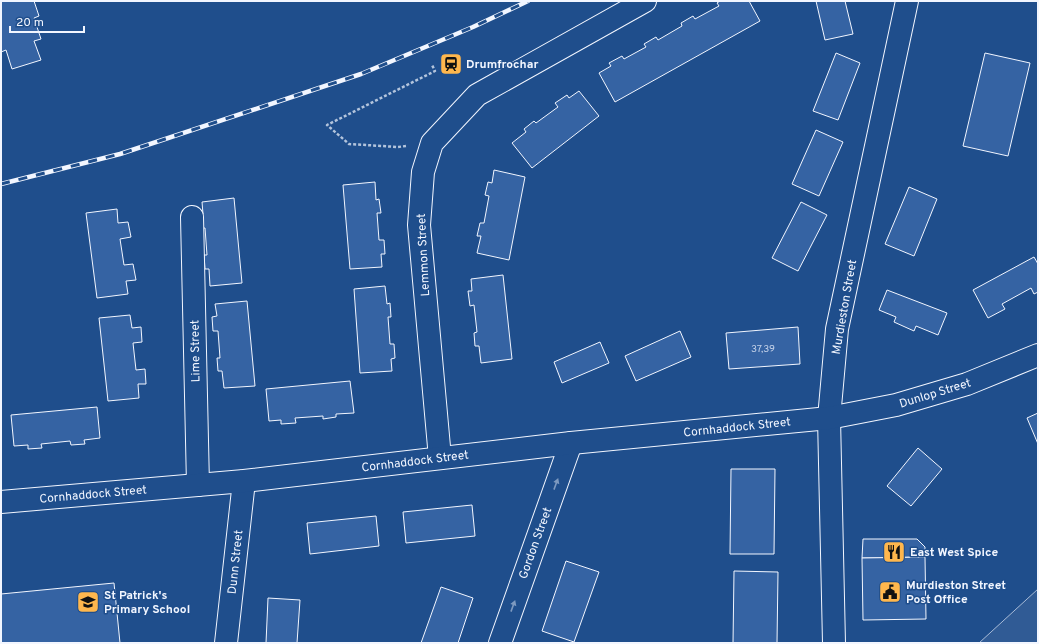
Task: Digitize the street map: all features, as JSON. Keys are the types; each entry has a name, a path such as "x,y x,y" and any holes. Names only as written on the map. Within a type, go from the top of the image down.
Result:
{"street":[{"name":"Lemmon Street","path":"440,458 419,225 423,172 432,143 477,94 645,1"},
{"name":"Murdieston Street","path":"834,643 829,418 838,330 907,1"},
{"name":"Lime Street","path":"192,217 198,485"},
{"name":"Dunlop Street","path":"829,418 896,405 967,384 1038,355"},
{"name":"Cornhaddock Street","path":"1,502 244,481 571,443 829,418"},
{"name":"Gordon Street","path":"500,643 571,443"},
{"name":"Dunn Street","path":"226,643 244,481"}],"path":[{"path":"432,65 434,71 327,125 349,144 398,147 432,143"}],"shaded area":[{"path":"1038,589 1038,643 979,643"}],"building":[{"path":"1,1 34,1 39,16 34,18 41,39 34,41 41,60 12,69 6,50 1,52"},
{"path":"720,1 749,1 760,21 615,102 599,73 611,66 609,63 622,56 624,59 646,47 644,44 656,37 658,40 682,26 681,23 693,16 695,19 719,6 717,3"},
{"path":"816,1 845,1 853,34 825,40"},
{"path":"836,53 860,63 838,120 813,111"},
{"path":"985,53 1030,63 1008,156 963,146"},
{"path":"579,91 599,116 532,168 512,143 526,132 524,129 534,121 536,123 558,107 555,103 567,95 569,98"},
{"path":"816,130 843,142 819,196 792,184"},
{"path":"494,170 525,177 509,260 477,253 481,236 477,236 480,223 484,223 489,196 485,195 488,182 492,183"},
{"path":"375,182 376,200 379,199 381,213 377,213 379,240 384,240 385,254 381,254 382,267 350,269 343,185"},
{"path":"909,187 937,199 914,256 885,244"},
{"path":"234,198 242,283 210,286 209,269 205,269 204,255 207,255 205,228 200,228 199,214 203,214 202,202"},
{"path":"801,202 827,215 798,271 772,258"},
{"path":"117,209 118,223 128,222 131,237 120,239 124,265 133,264 136,280 126,281 128,294 97,298 86,213"},
{"path":"1034,257 1038,264 1038,292 1034,294 1031,288 1002,304 1005,309 988,318 973,290"},
{"path":"503,275 512,359 481,363 479,346 475,346 474,333 477,332 474,305 470,306 468,291 472,291 471,279"},
{"path":"385,286 387,304 390,303 391,317 388,317 390,344 394,344 395,358 391,359 392,371 360,373 354,289"},
{"path":"887,290 947,313 938,335 916,326 914,331 894,322 896,317 879,310"},
{"path":"247,301 255,386 224,388 222,371 218,371 217,358 220,358 218,331 213,331 212,317 217,316 215,304"},
{"path":"130,315 132,328 141,327 142,342 133,343 136,370 145,369 146,384 138,384 139,398 108,401 99,318"},
{"path":"798,327 800,364 729,369 726,333"},
{"path":"680,331 691,357 636,381 625,356"},
{"path":"600,342 609,363 562,383 554,362"},
{"path":"350,381 354,413 336,414 336,417 323,419 323,416 295,418 296,423 281,424 281,420 269,421 266,389"},
{"path":"97,407 100,438 84,440 85,444 71,445 70,441 41,444 42,448 28,449 28,445 14,446 11,415"},
{"path":"1038,413 1038,444 1027,418"},
{"path":"918,448 942,469 911,506 887,486"},
{"path":"731,469 775,469 774,554 730,554"},
{"path":"472,505 475,536 406,543 403,512"},
{"path":"376,516 379,546 310,554 307,523"},
{"name":"East West Spice","path":"863,539 917,539 925,547 925,557 862,558"},
{"path":"925,557 926,619 863,620 862,558"},
{"path":"566,561 599,572 574,642 542,631"},
{"path":"734,571 778,572 777,643 733,643"},
{"path":"114,583 120,643 1,643 1,594"},
{"path":"441,587 473,598 458,643 421,643"},
{"path":"268,598 300,600 297,643 266,643"}],"railway":[{"path":"1,184 120,154 361,74 473,27 528,1"}],"place":[{"name":"Drumfrochar","path":"451,64"},
{"name":"East West Spice","path":"894,552"},
{"name":"Murdieston Street Post Office","path":"890,592"},
{"name":"St Patrick's Primary School","path":"88,602"}]}
